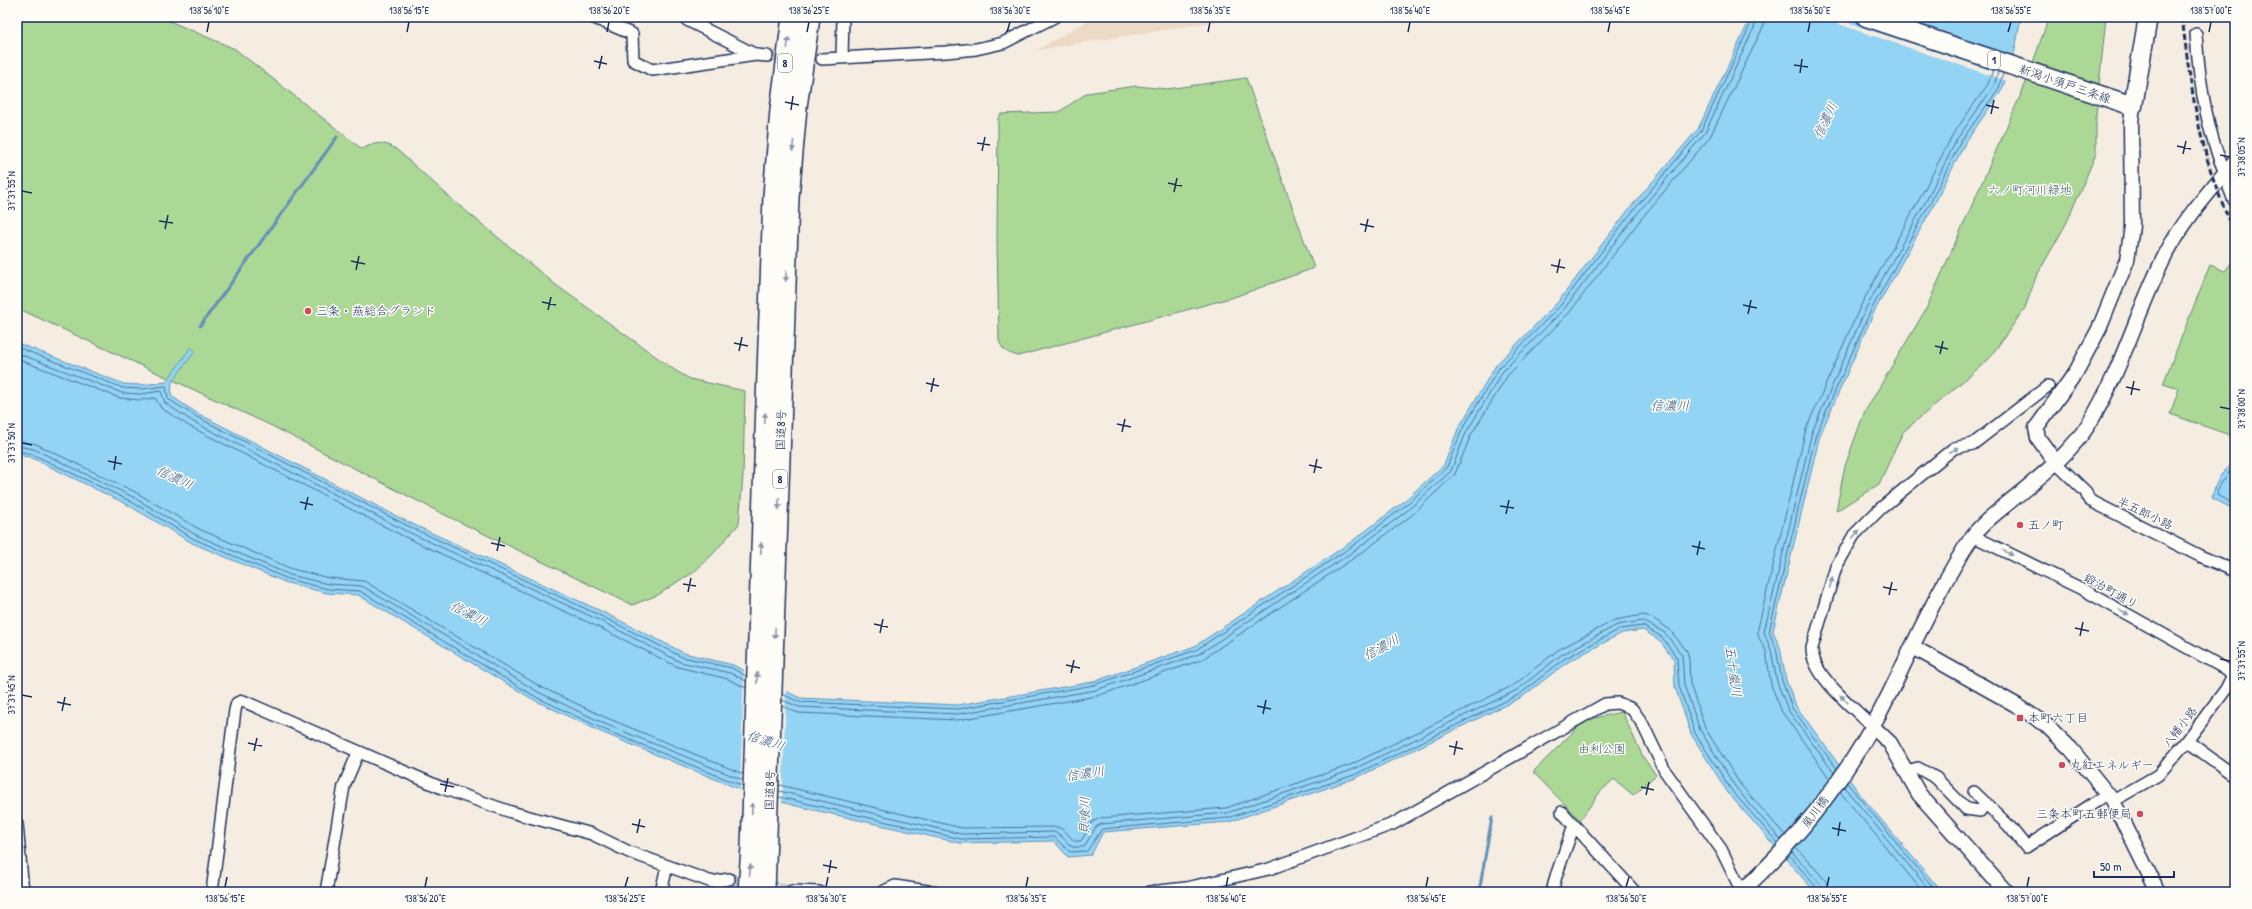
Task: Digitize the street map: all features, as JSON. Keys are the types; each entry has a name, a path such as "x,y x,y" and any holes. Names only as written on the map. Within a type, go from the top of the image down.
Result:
{"highway":[{"name":"国道8号","path":"765,892 760,849 772,224 788,109 792,17"},
{"name":"国道8号","path":"788,109 810,17"},
{"name":"国道8号","path":"748,892 760,849"}],"main road":[{"name":"新潟小須戸三条線","path":"1866,17 2128,105"},
{"path":"2128,105 2148,17"}],"street":[{"path":"592,17 632,34 633,60 652,70 762,55 687,20 687,17"},
{"path":"842,57 843,17"},
{"path":"822,59 976,49 1003,42 1054,17"},
{"path":"2196,34 2206,107 2215,150 2235,199"},
{"path":"2056,463 2038,438 2036,428 2076,372 2099,329 2127,260 2132,226 2131,123 2128,105"},
{"name":"嵐川橋","path":"1742,892 1793,840 1816,812 1864,739 1973,536 1995,514 2056,463 2083,434 2092,420 2173,240 2196,207 2235,161"},
{"path":"2006,892 1919,794 1890,743 1831,686 1815,665 1812,656 1812,648 1836,567 1844,549 1854,535 1880,509 1954,448 1973,444 2048,386"},
{"name":"半五郎小路","path":"2056,463 2086,492 2089,500 2200,556 2235,571"},
{"name":"鍛治町通り","path":"1973,536 2084,590 2229,671 2234,676"},
{"path":"1913,647 2018,706 2046,724 2072,749 2110,798 2158,892"},
{"name":"八幡小路","path":"1986,803 2026,847 2110,798 2158,775 2187,741 2234,676"},
{"path":"212,892 237,703 243,701 358,753 442,788 511,812 592,834 629,852 712,882 729,878"},
{"path":"1150,892 1186,888 1269,869 1393,824 1605,704 1618,703 1632,709 1642,723 1666,771 1721,849 1742,892"},
{"path":"2187,741 2235,776"},
{"path":"326,892 344,786 358,753"},
{"path":"1906,771 1918,768 1936,778 1966,809 1980,811 1986,803 1974,792"},
{"path":"1562,812 1635,892"},
{"path":"17,824 23,892"},
{"path":"1552,892 1574,825"},
{"path":"662,892 667,866"},
{"path":"882,892 895,886 934,892"},
{"path":"792,891 819,892"}],"shaded area":[{"path":"1094,17 1246,17 1037,50"}],"green space":[{"name":"三条・燕総合グランド","path":"17,17 160,17 235,49 362,149 379,143 396,149 455,202 556,285 676,371 690,379 745,391 743,475 739,524 712,555 693,573 658,595 632,605 445,515 272,426 17,308"},
{"name":"六ノ町河川緑地","path":"2049,17 2106,17 2096,115 2096,154 2066,224 2036,277 2025,308 1988,360 1903,432 1879,484 1836,511 1845,466 1864,413 1926,309 2025,85"},
{"path":"1246,78 1314,268 1234,297 1018,356 1009,353 1004,349 999,341 997,241 998,118 1001,114 1059,112 1087,93 1136,86 1167,89"},
{"path":"2235,258 2235,437 2170,414 2179,389 2163,384 2210,265 2225,271"},
{"name":"由利公園","path":"1622,712 1643,757 1656,775 1633,795 1614,779 1600,792 1580,820 1533,772 1585,720"}],"water":[{"name":"信濃川","path":"1751,17 2021,17 2015,50 2002,90 1965,143 1934,205 1874,312 1820,435 1773,631 1780,647 1786,680 1796,706 1863,798 1942,892 1815,892 1728,793 1691,734 1675,687 1674,660 1659,640 1643,630 1622,633 1566,663 1522,697 1356,778 1229,822 1103,832 1091,855 1068,857 1054,841 960,843 792,805 739,789 601,732 534,700 358,595 327,593 287,583 192,543 128,505 30,457 17,455 17,343 124,384 141,385 166,382 191,347 195,351 172,382 171,396 197,413 408,522 603,612 684,653 733,665 800,698 958,705 1093,682 1195,646 1351,542 1402,503 1444,465 1458,429 1496,365 1557,303 1629,209 1698,129"},
{"path":"2235,463 2235,510 2212,498 2219,478 2226,468"}],"pier":[{"path":"1818,17 1831,17 2008,76 2007,81"},
{"path":"744,668 786,689 782,804 740,791"}],"waterway":[{"path":"200,326 337,137"},
{"path":"1479,892 1492,817"}],"tunnel":[{"path":"767,56 822,59"},
{"path":"729,879 792,891"}],"railway":[{"path":"2182,17 2189,72 2199,127 2214,180 2223,206 2235,231"}],"place":[{"name":"三条・燕総合グランド","path":"308,311"},
{"name":"五ノ町","path":"2020,525"},
{"name":"本町六丁目","path":"2020,718"},
{"name":"丸紅エネルギー","path":"2062,765"},
{"name":"三条本町五郵便局","path":"2140,814"}],"water label":[{"name":"五十嵐川","path":"1734,671"},
{"name":"貝喰川","path":"1084,816"}]}
